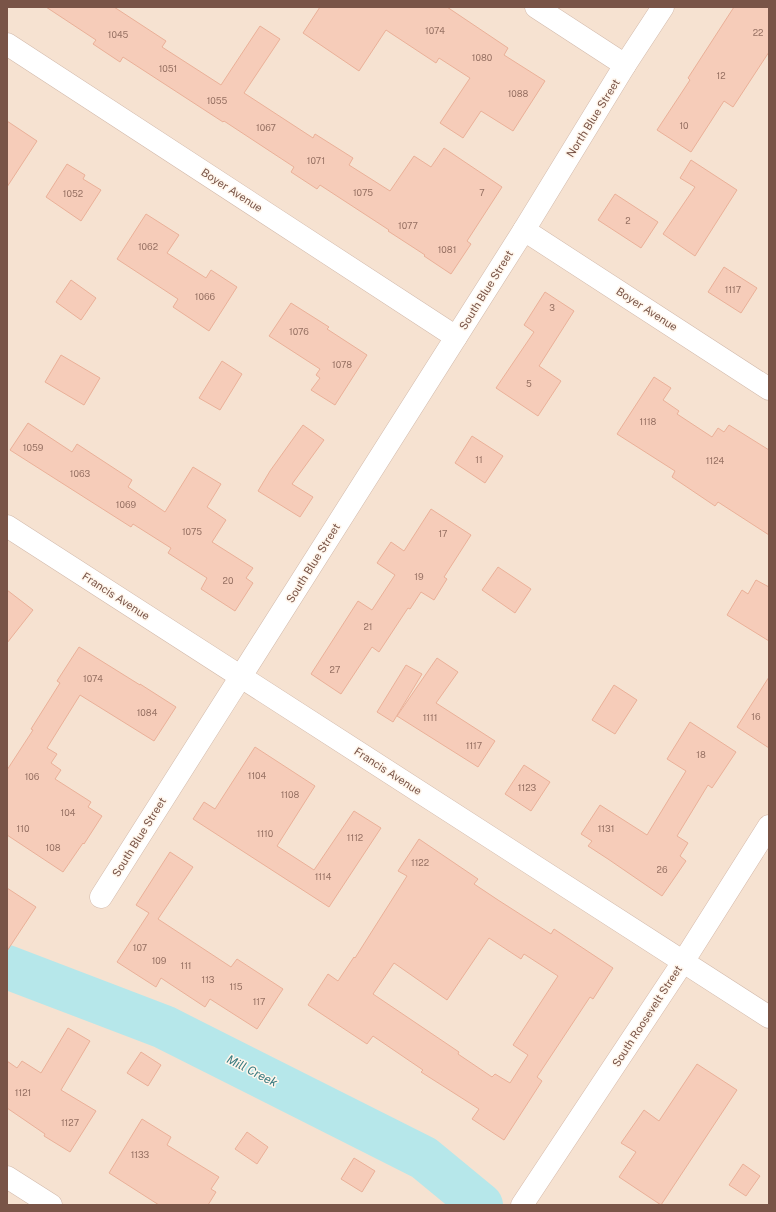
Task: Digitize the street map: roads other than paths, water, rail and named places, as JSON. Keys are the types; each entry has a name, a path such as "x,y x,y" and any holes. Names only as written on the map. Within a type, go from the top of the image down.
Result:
{"street":[{"path":"536,7 625,65"},
{"name":"North Blue Street","path":"524,230 625,65 663,7"},
{"name":"Boyer Avenue","path":"7,44 456,337"},
{"name":"Boyer Avenue","path":"524,230 769,389"},
{"name":"South Blue Street","path":"101,897 524,230"},
{"name":"Francis Avenue","path":"7,526 769,1017"},
{"name":"South Roosevelt Street","path":"525,1201 683,962 769,826"},
{"path":"7,1177 51,1205"}],"waterway":[{"name":"Mill Creek","path":"7,967 164,1027 424,1158 481,1205"}]}
